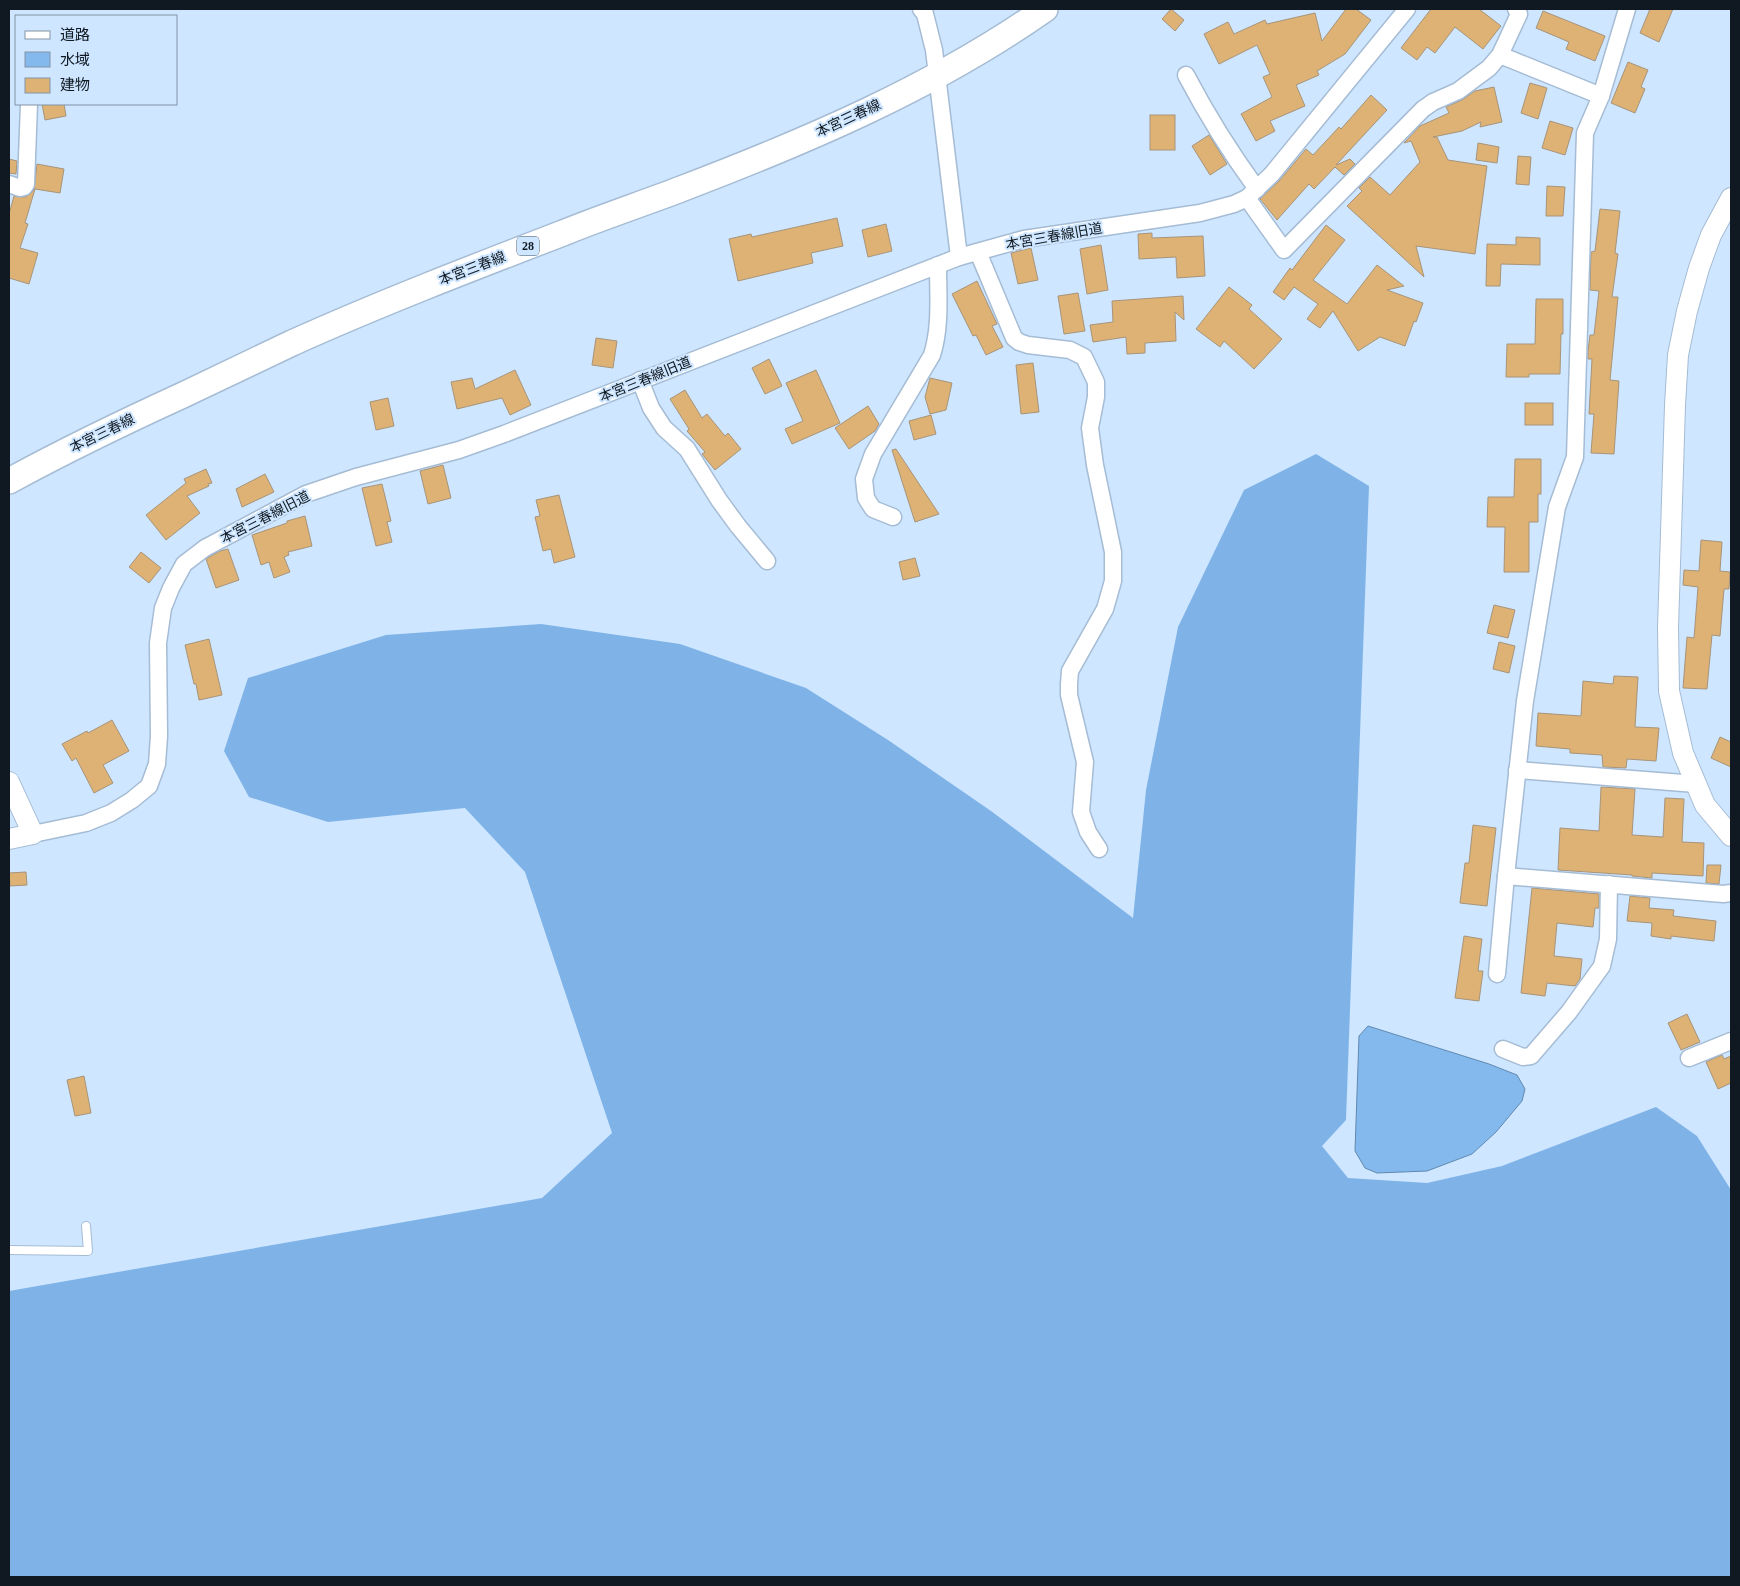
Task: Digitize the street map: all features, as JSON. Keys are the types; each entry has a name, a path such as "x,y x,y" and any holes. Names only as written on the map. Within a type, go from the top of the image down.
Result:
{"main road":[{"name":"本宮三春線","path":"9,481 72,447 292,343 421,288 767,155 857,116 938,76 1045,9"}],"street":[{"path":"921,9 925,14 938,76 959,257"},
{"name":"本宮三春線旧道","path":"9,839 86,823 111,813 132,800 149,786 157,764 159,736 158,643 163,608 184,564 205,548 306,494 366,475 459,450 504,434 959,257 1024,239 1200,214 1234,204 1252,193 1283,160 1407,9"},
{"path":"1186,75 1284,250 1423,110 1433,102 1458,91 1489,68 1500,55 1519,14 1516,9"},
{"path":"1497,974 1525,701 1556,506 1575,457 1585,133 1601,96 1627,9"},
{"path":"1500,55 1601,96"},
{"path":"9,184 20,188 26,184 29,105"},
{"path":"1731,198 1699,268 1678,355 1668,628 1669,691 1682,753 1705,804 1731,836"},
{"path":"978,252 1014,338 1028,346 1070,350 1084,357 1096,382 1096,398 1090,428 1095,465 1113,552 1113,581 1106,609 1075,661 1070,671 1068,684 1085,762 1081,812 1088,832 1099,849"},
{"path":"893,517 873,509 866,498 864,479 873,454 932,355 938,318 938,265"},
{"path":"640,380 650,408 664,428 687,449 738,526 767,561"},
{"path":"1517,770 1696,784"},
{"path":"9,782 33,834"},
{"path":"1506,876 1724,894 1731,893"},
{"path":"1503,1050 1523,1057 1531,1056 1569,1012 1602,966 1608,939 1609,884"},
{"path":"1689,1058 1731,1041"}],"lane":[{"path":"9,1250 88,1251 86,1226"}],"shaded area":[{"path":"1316,454 1369,486 1346,1120 1322,1146 1348,1178 1427,1183 1502,1166 1656,1107 1697,1136 1731,1190 1731,1577 9,1577 9,1291 542,1198 612,1133 525,872 465,808 328,822 249,797 224,751 248,678 386,635 541,624 680,644 806,688 888,740 991,811 1133,918 1146,790 1178,627 1244,490"}],"water":[{"path":"1368,1026 1489,1064 1517,1075 1525,1089 1522,1101 1496,1132 1472,1154 1427,1171 1377,1173 1365,1168 1355,1151 1359,1036"}],"building":[{"path":"1171,9 1184,20 1175,31 1162,19"},
{"path":"1346,9 1356,9 1371,20 1345,54 1317,71 1319,75 1296,85 1305,106 1270,121 1275,131 1256,141 1241,114 1272,97 1263,77 1270,74 1257,45 1219,64 1204,34 1228,22 1234,34 1265,20 1267,24 1315,13 1322,41"},
{"path":"1431,9 1479,9 1501,26 1483,49 1455,27 1435,53 1427,47 1417,60 1401,48"},
{"path":"1650,9 1673,9 1659,42 1640,33"},
{"path":"1543,11 1605,36 1595,61 1566,49 1569,42 1536,28"},
{"path":"1628,62 1648,70 1641,87 1645,89 1635,113 1611,103"},
{"path":"1530,83 1547,88 1538,119 1521,113"},
{"path":"1494,87 1502,122 1480,127 1481,122 1462,131 1433,137 1437,137 1448,160 1487,166 1475,254 1416,246 1424,277 1347,206 1362,191 1359,188 1370,177 1390,195 1420,162 1411,141 1404,143 1420,126 1449,113 1446,107 1462,100 1475,91"},
{"path":"1371,95 1387,110 1336,165 1350,159 1355,164 1344,175 1335,167 1314,189 1309,184 1277,220 1260,199 1280,180 1306,149 1313,155 1339,127 1341,129"},
{"path":"42,105 64,105 66,116 45,120"},
{"path":"1150,115 1175,115 1175,150 1150,150"},
{"path":"1550,121 1573,128 1565,155 1542,148"},
{"path":"1209,135 1227,164 1210,175 1192,146"},
{"path":"1478,143 1499,147 1497,163 1476,160"},
{"path":"1518,156 1531,157 1529,185 1516,184"},
{"path":"9,159 17,161 16,174 9,173"},
{"path":"37,164 64,169 60,193 35,189 25,223 28,224 20,248 38,253 29,284 9,278 9,214 14,196 26,197 34,190"},
{"path":"1547,186 1565,187 1563,216 1546,216"},
{"path":"1600,209 1620,211 1615,253 1618,254 1612,297 1618,297 1610,380 1619,381 1614,454 1591,453 1594,414 1589,414 1592,359 1588,359 1588,351 1590,335 1594,335 1599,291 1590,290 1591,252 1595,251"},
{"path":"837,218 843,246 811,253 813,263 738,281 729,239 751,234 752,237"},
{"path":"886,224 892,251 868,257 862,230"},
{"path":"1326,225 1345,240 1313,280 1347,304 1377,265 1404,286 1387,290 1423,303 1405,346 1380,337 1358,351 1333,311 1320,328 1307,319 1318,304 1294,287 1284,300 1273,292 1290,268 1292,270"},
{"path":"1152,233 1152,238 1203,236 1205,276 1177,278 1176,257 1139,259 1138,234"},
{"path":"1516,237 1540,238 1540,265 1501,264 1500,286 1486,286 1487,244 1516,245"},
{"path":"1101,245 1108,290 1087,294 1080,249"},
{"path":"1031,248 1038,280 1018,284 1011,253"},
{"path":"977,281 997,324 992,326 1003,347 986,355 976,335 973,336 952,294"},
{"path":"1229,287 1252,305 1249,309 1282,339 1254,369 1224,341 1220,347 1196,329"},
{"path":"1078,293 1085,331 1064,334 1058,296"},
{"path":"1183,296 1184,320 1175,312 1176,341 1145,343 1145,353 1127,354 1126,337 1093,342 1090,325 1113,322 1112,301"},
{"path":"1536,299 1563,299 1560,374 1529,374 1529,377 1506,377 1507,344 1535,344"},
{"path":"596,338 617,341 613,368 592,365"},
{"path":"769,359 782,386 765,394 752,368"},
{"path":"1033,363 1039,412 1021,414 1016,365"},
{"path":"515,370 531,405 510,415 502,398 457,409 451,382 472,378 475,389"},
{"path":"816,370 840,423 792,444 785,429 803,421 786,383"},
{"path":"930,378 952,383 946,410 930,414 925,397"},
{"path":"685,390 702,418 707,414 725,436 728,433 741,449 715,470 702,454 705,452 687,431 689,429 670,399"},
{"path":"388,398 394,426 376,430 370,402"},
{"path":"1525,403 1553,403 1553,425 1525,425"},
{"path":"868,406 879,424 875,431 849,449 835,428"},
{"path":"931,415 936,434 914,440 909,421"},
{"path":"896,449 939,514 915,522 892,450"},
{"path":"1515,459 1541,459 1541,494 1538,494 1538,522 1529,522 1529,572 1504,572 1505,527 1487,527 1488,497 1514,497"},
{"path":"443,465 451,498 428,504 420,471"},
{"path":"206,469 212,483 187,496 200,513 166,540 146,515 186,483 184,479"},
{"path":"265,474 274,492 242,507 236,489"},
{"path":"382,484 391,521 387,522 392,542 376,546 362,488"},
{"path":"559,495 575,557 554,563 551,549 543,551 535,517 540,516 536,500"},
{"path":"305,516 312,546 288,552 289,555 284,557 290,572 274,578 269,562 261,565 252,535"},
{"path":"1701,540 1722,542 1720,571 1730,572 1729,589 1724,589 1720,636 1712,635 1707,689 1683,688 1687,637 1694,638 1698,587 1683,585 1684,570 1699,571"},
{"path":"228,549 239,580 216,588 206,559"},
{"path":"141,552 161,568 149,583 129,567"},
{"path":"915,558 920,576 903,580 899,562"},
{"path":"1494,605 1515,610 1508,638 1487,633"},
{"path":"209,639 222,695 199,700 185,645"},
{"path":"1499,642 1515,646 1509,673 1493,669"},
{"path":"1614,676 1638,677 1635,727 1659,728 1656,761 1627,759 1626,768 1603,767 1602,755 1570,753 1570,749 1536,746 1538,713 1581,716 1583,681 1613,684"},
{"path":"112,720 129,751 103,765 113,783 94,793 76,758 72,761 62,744"},
{"path":"1720,737 1731,742 1731,767 1711,758"},
{"path":"1601,787 1635,789 1632,835 1663,837 1665,798 1684,799 1682,842 1704,843 1703,876 1652,873 1652,878 1558,870 1560,828 1599,831"},
{"path":"1473,825 1496,828 1487,906 1460,903 1465,863 1469,863"},
{"path":"1707,865 1721,865 1719,884 1706,883"},
{"path":"26,872 27,885 10,886 9,873"},
{"path":"1532,888 1599,894 1599,908 1595,908 1593,927 1557,923 1554,956 1582,959 1580,979 1575,986 1547,983 1545,996 1521,993"},
{"path":"1630,896 1650,898 1649,908 1674,910 1673,916 1716,921 1714,941 1671,936 1671,939 1651,936 1652,923 1627,921"},
{"path":"1464,936 1482,939 1478,971 1483,971 1479,1001 1455,998"},
{"path":"1687,1014 1700,1042 1681,1050 1668,1023"},
{"path":"1722,1055 1724,1059 1731,1056 1731,1083 1718,1089 1706,1062"},
{"path":"84,1076 91,1113 75,1116 67,1080"}]}
